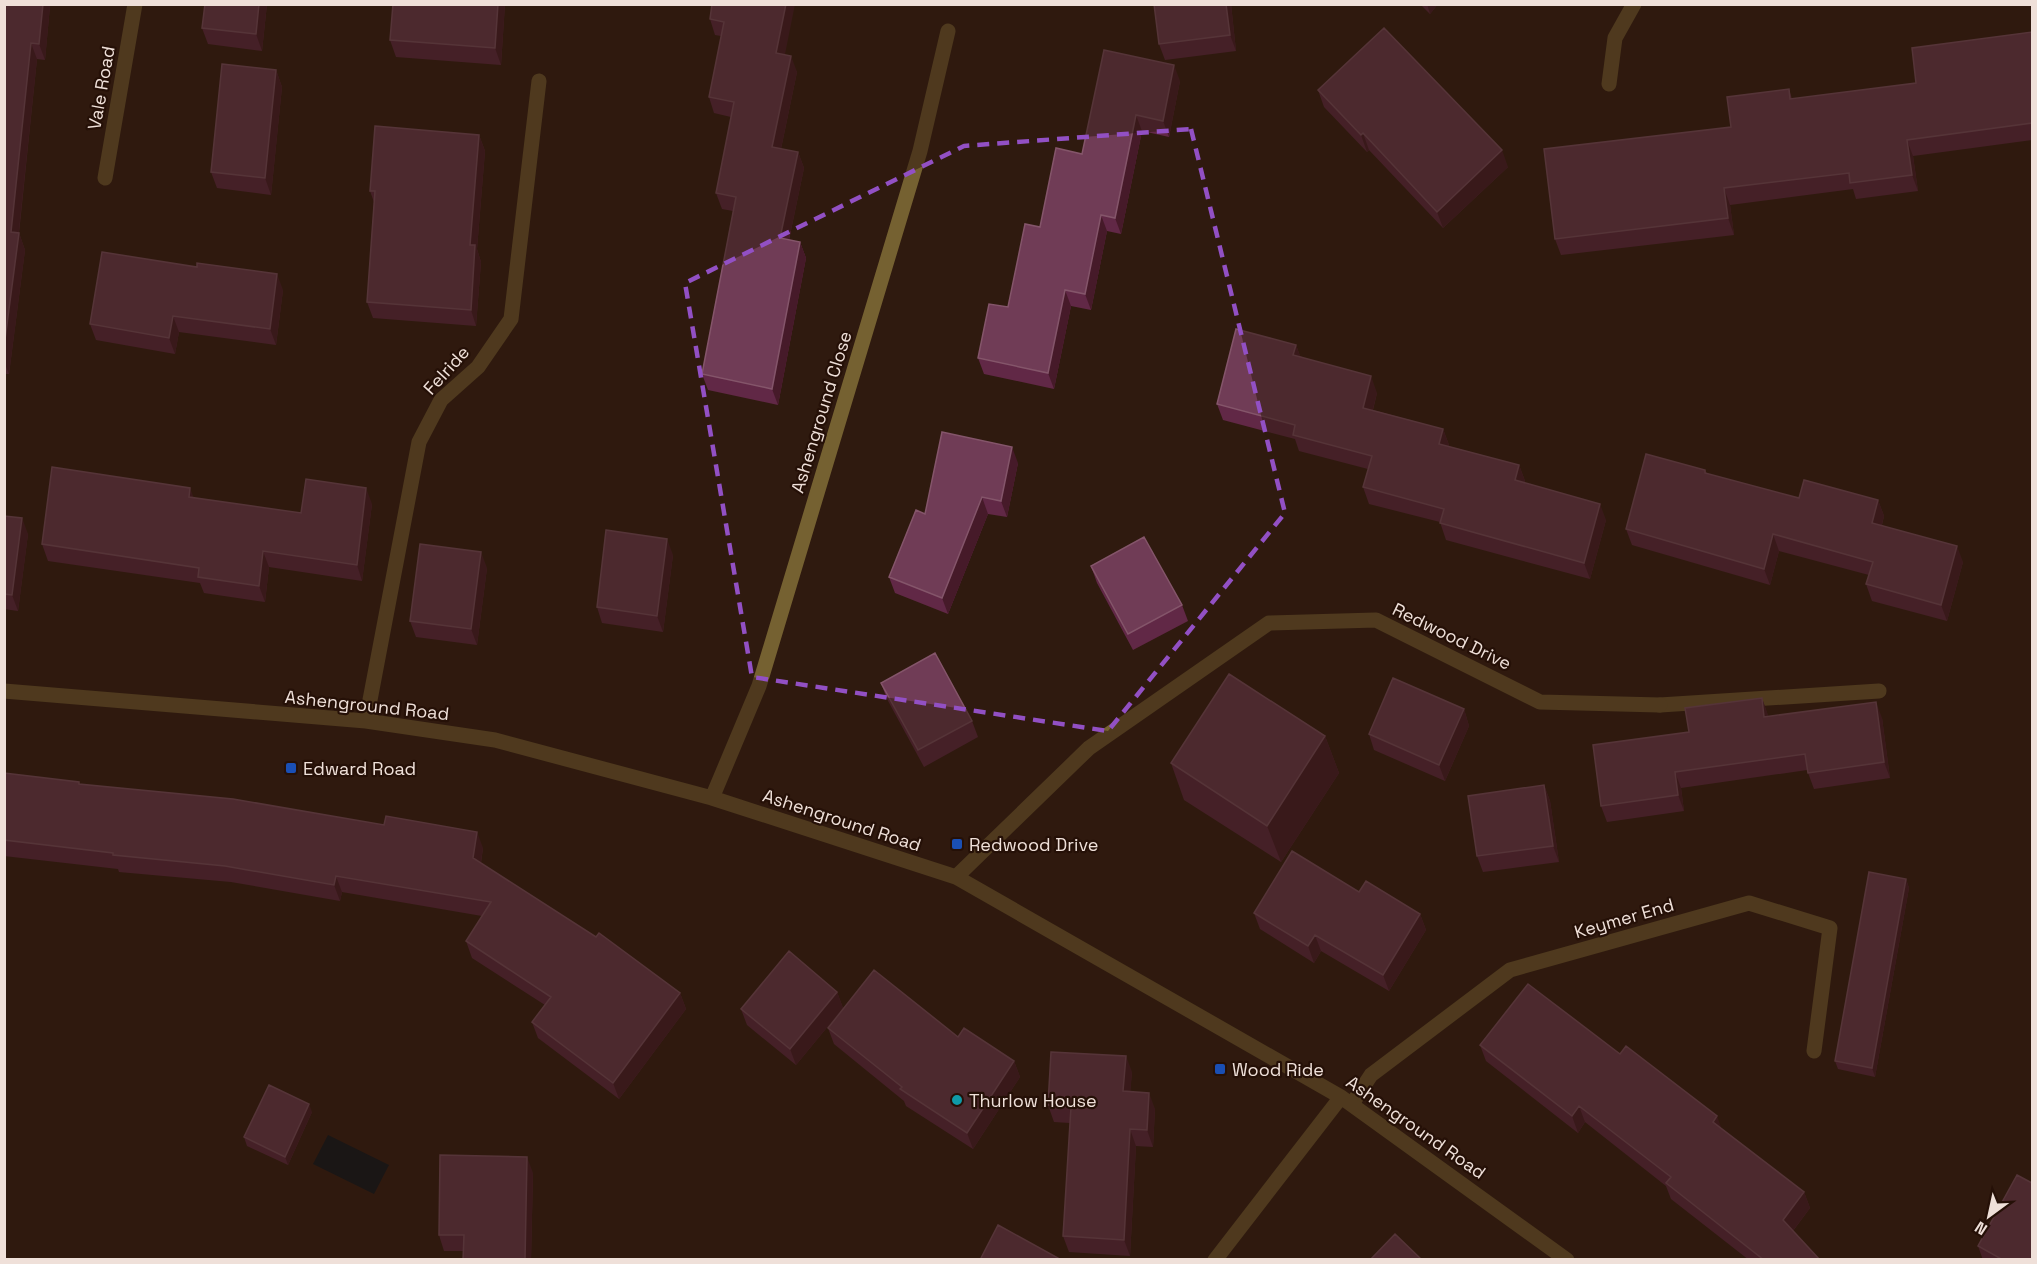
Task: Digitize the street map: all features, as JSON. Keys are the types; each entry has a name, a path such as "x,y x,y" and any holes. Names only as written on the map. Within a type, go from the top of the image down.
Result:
{"street":[{"name":"Vale Road","path":"105,178 135,4"},
{"path":"1609,84 1615,38 1634,4"},
{"name":"Ashenground Close","path":"712,798 759,686 920,151 948,31"},
{"name":"Felride","path":"366,722 418,442 441,400 478,367 511,319 539,81"},
{"name":"Redwood Drive","path":"956,877 1089,748 1269,623 1376,620 1540,702 1660,705 1880,691"},
{"name":"Ashenground Road","path":"4,691 366,722 495,740 712,798 956,877 1346,1101 1567,1260"},
{"name":"Keymer End","path":"1346,1101 1371,1075 1510,970 1749,903 1830,928 1814,1051"},
{"path":"1215,1260 1346,1101"}],"highlighted area":[{"path":"1191,129 1285,513 1108,731 752,677 685,283 964,146"}],"water":[{"path":"328,1135 389,1165 374,1194 313,1164"}],"building":[{"path":"4,4 43,4 39,44 31,43 11,232 19,233 4,347"},
{"path":"205,4 259,4 256,34 202,28"},
{"path":"393,4 498,4 495,48 390,40"},
{"path":"712,4 786,4 776,53 791,56 772,147 798,152 780,238 800,242 772,389 702,374 736,197 716,193 734,102 709,97 724,22 710,19"},
{"path":"1154,4 1226,4 1230,35 1159,44"},
{"path":"1384,28 1502,150 1437,212 1363,133 1361,135 1318,90"},
{"path":"2032,32 2032,123 1907,140 1912,175 1850,183 1849,173 1724,188 1728,218 1555,239 1544,149 1731,127 1727,97 1789,89 1790,99 1916,83 1912,48"},
{"path":"1104,50 1174,65 1163,121 1136,115 1115,218 1101,215 1085,294 1065,290 1048,373 978,358 989,304 1008,307 1025,224 1040,227 1056,148 1082,154"},
{"path":"222,64 276,70 265,178 211,172"},
{"path":"375,126 479,135 470,245 475,245 471,310 367,302 375,191 370,191"},
{"path":"102,252 197,267 197,263 277,274 270,329 173,316 169,338 90,324"},
{"path":"1236,329 1296,345 1293,355 1371,376 1363,408 1443,429 1439,444 1519,465 1515,480 1600,504 1584,563 1440,523 1444,509 1363,487 1372,456 1293,435 1295,425 1217,404"},
{"path":"942,432 1012,447 1001,501 982,497 942,598 889,577 916,510 925,514"},
{"path":"1646,454 1705,470 1705,473 1799,498 1804,480 1878,500 1872,523 1957,546 1941,605 1866,584 1873,562 1773,534 1764,569 1626,529"},
{"path":"52,467 190,488 189,497 301,513 306,479 366,488 357,565 263,551 259,586 198,577 199,568 42,544"},
{"path":"4,516 22,518 12,595 4,594"},
{"path":"606,530 667,539 657,616 597,607"},
{"path":"1144,537 1182,605 1128,634 1091,566"},
{"path":"420,544 481,552 471,629 410,621"},
{"path":"935,653 972,721 918,750 881,683"},
{"path":"1229,674 1325,736 1267,826 1171,763"},
{"path":"1393,678 1464,709 1439,765 1369,734"},
{"path":"1762,698 1764,717 1876,702 1884,762 1808,773 1805,754 1675,772 1678,795 1601,806 1593,745 1689,732 1685,708"},
{"path":"4,773 79,782 79,784 233,799 384,825 386,816 477,832 473,858 596,937 599,933 680,993 613,1083 532,1022 551,997 466,941 491,902 336,876 334,885 225,866 113,855 113,853 4,840"},
{"path":"1544,785 1553,846 1477,856 1468,796"},
{"path":"1292,851 1359,892 1366,881 1420,914 1383,975 1315,935 1308,946 1254,913"},
{"path":"1869,872 1906,879 1872,1068 1835,1061"},
{"path":"789,951 837,992 790,1049 741,1009"},
{"path":"874,970 958,1037 964,1028 1014,1061 967,1133 900,1089 902,1087 828,1028"},
{"path":"1528,984 1620,1054 1626,1046 1717,1116 1713,1122 1804,1192 1783,1220 1820,1260 1764,1260 1666,1183 1671,1177 1579,1106 1572,1116 1480,1045"},
{"path":"1051,1052 1126,1056 1123,1091 1149,1093 1147,1130 1130,1129 1124,1240 1063,1236 1071,1107 1048,1105"},
{"path":"269,1085 309,1104 285,1157 244,1137"},
{"path":"440,1155 527,1157 525,1260 463,1260 464,1235 439,1235"},
{"path":"2017,1175 2032,1183 2032,1260 2003,1260 1978,1246"},
{"path":"998,1225 1058,1258 1057,1260 980,1260"},
{"path":"1395,1234 1422,1260 1370,1260"}],"place":[{"name":"Edward Road","path":"291,768"},
{"name":"Redwood Drive","path":"957,844"},
{"name":"Wood Ride","path":"1220,1069"},
{"name":"Thurlow House","path":"957,1100"}]}
